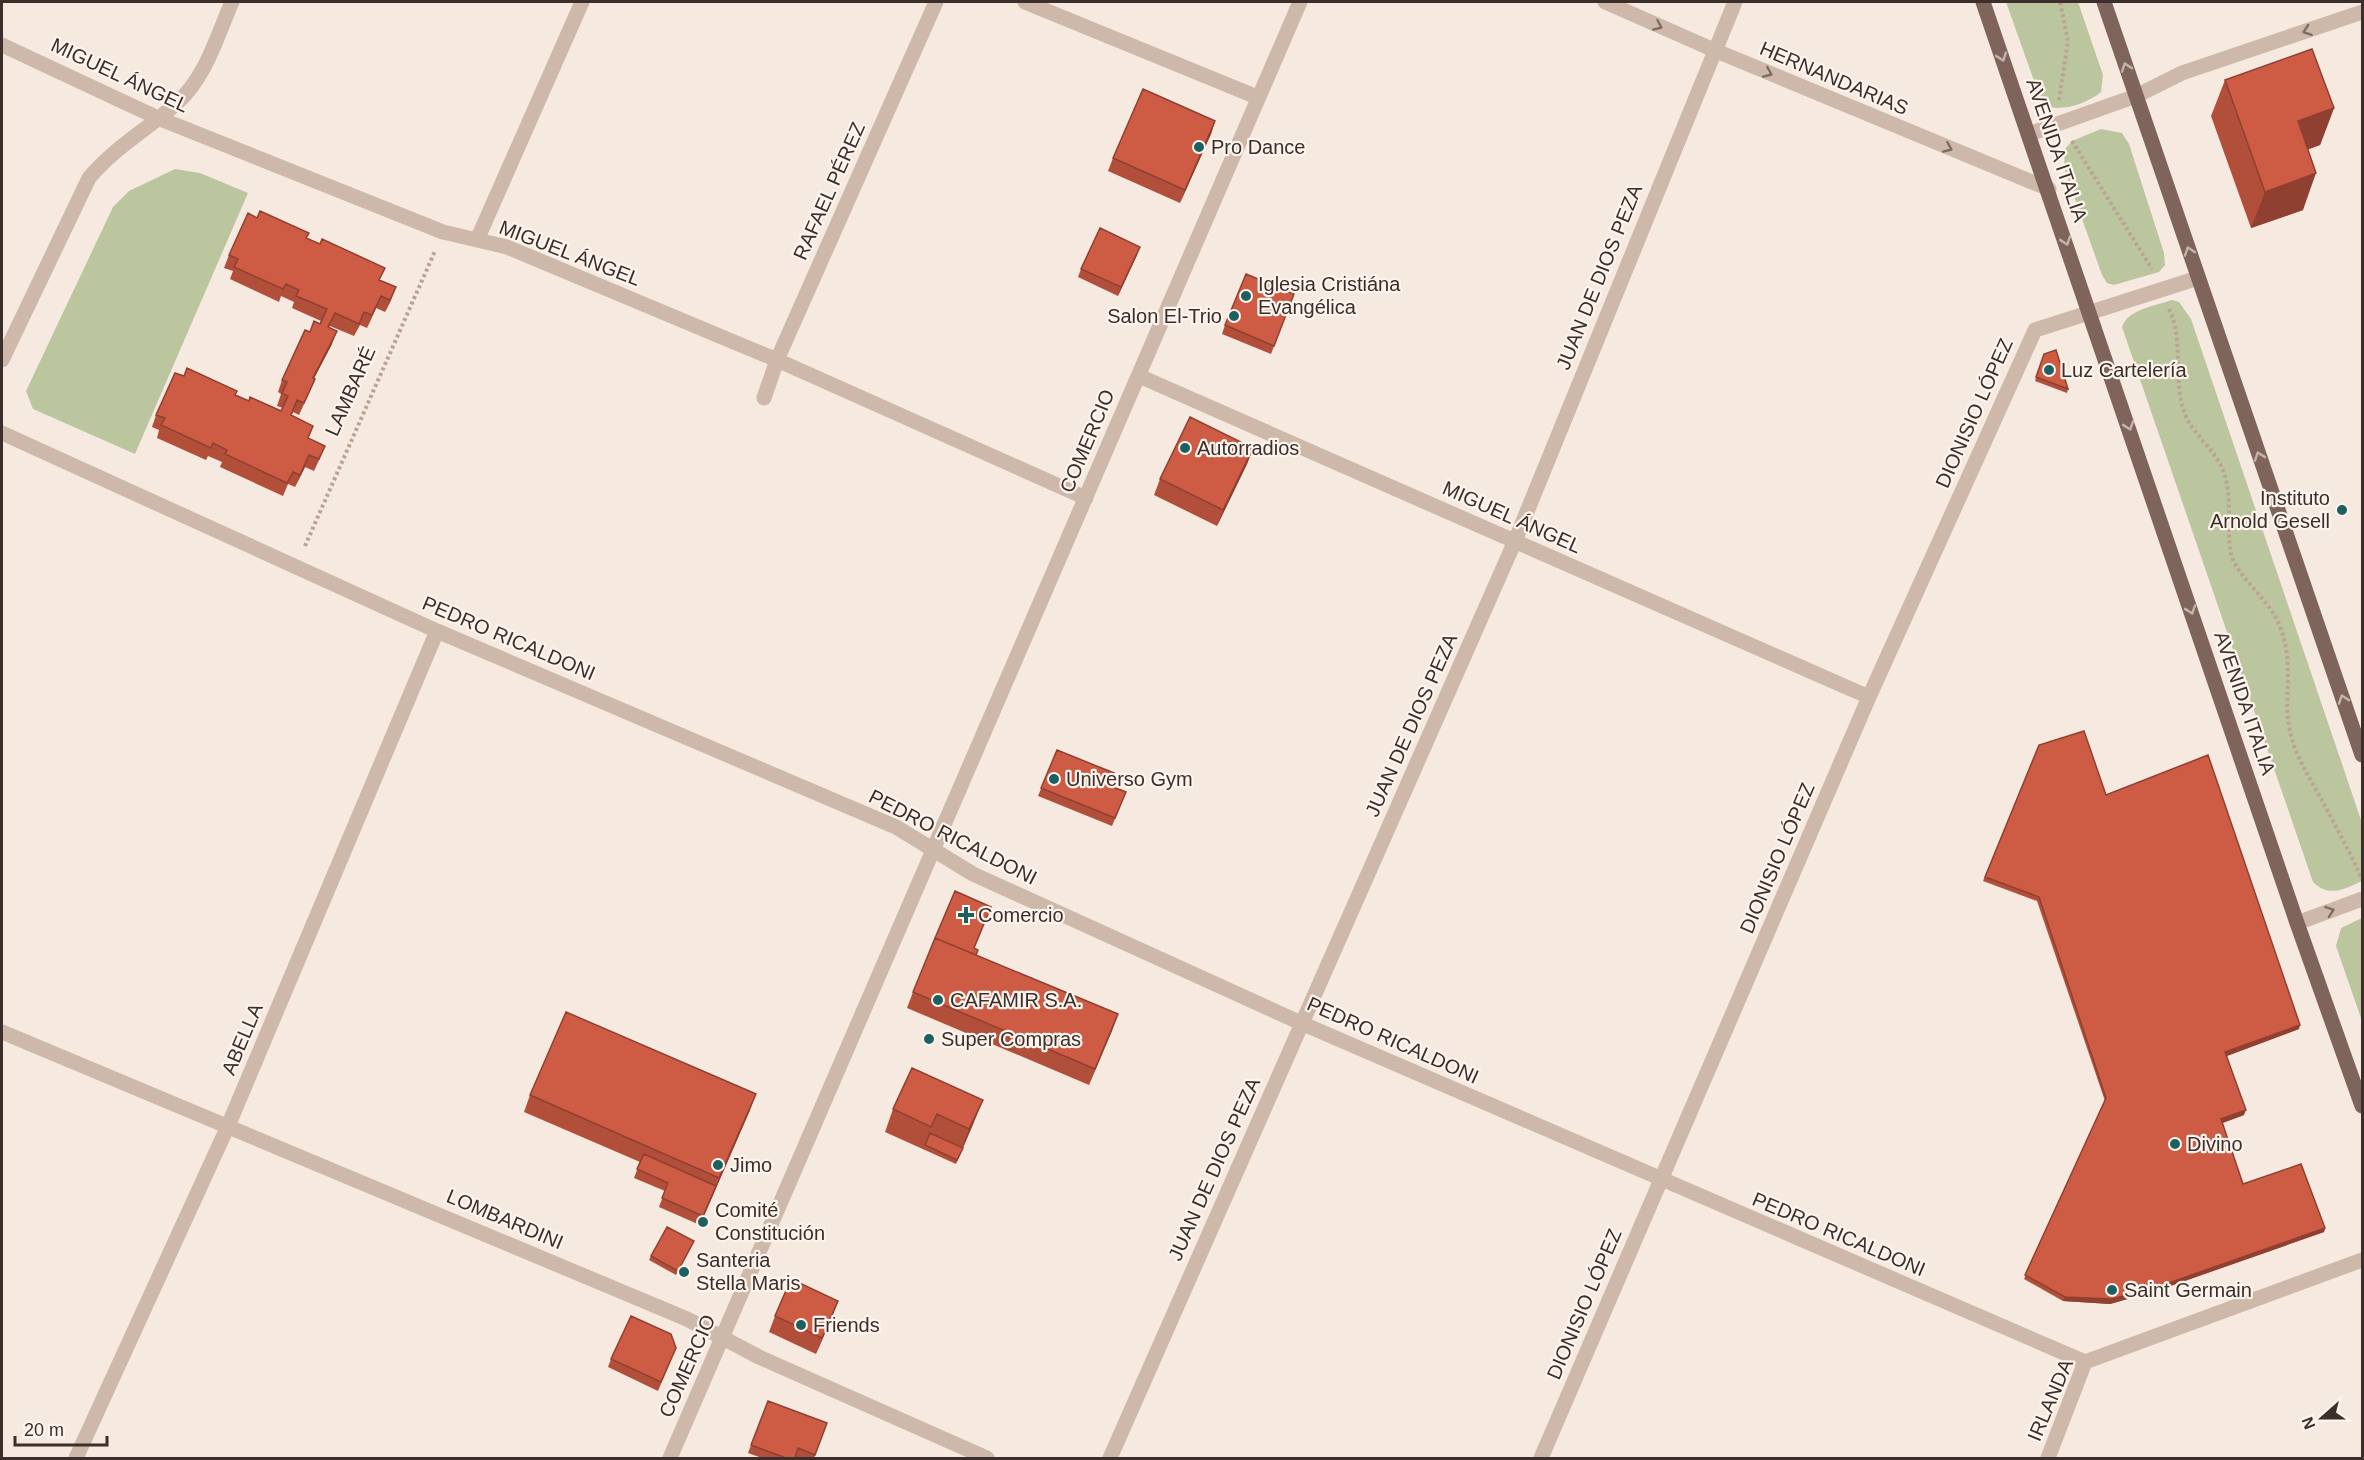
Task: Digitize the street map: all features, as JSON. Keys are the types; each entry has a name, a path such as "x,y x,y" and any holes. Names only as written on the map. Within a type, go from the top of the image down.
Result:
{"main road":[{"name":"AVENIDA ITALIA","path":"1983,2 2049,189 2297,923 2362,1106"},
{"path":"2104,2 2362,755"}],"street":[{"path":"2,360 89,178 104,160 178,102 202,71 232,2"},
{"path":"477,240 582,2"},
{"name":"RAFAEL PÉREZ","path":"764,398 777,360 936,2"},
{"path":"1025,2 1257,97"},
{"name":"COMERCIO","path":"670,1458 1300,2"},
{"name":"HERNANDARIAS","path":"1605,2 1714,50 2049,189"},
{"name":"JUAN DE DIOS PEZA","path":"1110,1458 1515,541 1735,2"},
{"path":"2029,134 2136,96 2182,73 2362,12"},
{"name":"MIGUEL ÁNGEL","path":"2,45 158,118 443,232 507,247 777,360 1086,498"},
{"path":"2090,312 2198,278"},
{"name":"DIONISIO LÓPEZ","path":"1541,1458 1869,696 2035,330 2090,312"},
{"name":"MIGUEL ÁNGEL","path":"1138,376 1869,696"},
{"name":"PEDRO RICALDONI","path":"2,433 437,631 896,827 972,874 1301,1023 2085,1362"},
{"name":"ABELLA","path":"76,1458 228,1126 437,631"},
{"path":"2297,923 2362,899"},
{"name":"LOMBARDINI","path":"2,1032 687,1319 759,1357 987,1458"},
{"name":"IRLANDA","path":"2048,1458 2085,1362 2362,1260"}],"path":[{"path":"2060,2 2067,41 2058,96 2072,141 2140,248 2172,315 2178,394 2197,435 2213,453 2224,474 2231,502 2229,532 2232,558 2265,599 2278,623 2286,647 2290,672 2289,729 2296,754 2348,847 2362,881"},
{"name":"LAMBARÉ","path":"296,566 443,232"}],"green space":[{"path":"2006,2 2078,2 2103,75 2101,92 2075,105 2060,108 2046,106 2038,92"},
{"path":"2101,129 2122,133 2129,144 2164,253 2165,265 2159,272 2114,285 2107,283 2102,275 2064,168 2065,149 2072,141"},
{"path":"175,169 200,173 248,193 135,454 33,409 26,391 113,207 129,191"},
{"path":"2172,300 2179,302 2191,319 2362,823 2362,881 2337,891 2325,890 2313,882 2122,327 2125,321 2136,312"},
{"path":"2362,918 2362,1021 2336,946 2341,928"}],"building":[{"path":"2312,49 2334,108 2298,121 2316,173 2265,192 2225,80"},
{"path":"1143,89 1215,121 1185,190 1113,158"},
{"path":"260,211 309,233 306,238 320,244 322,239 385,268 379,280 396,287 390,300 381,296 372,315 364,312 359,324 335,313 328,327 337,331 313,378 315,379 304,403 297,400 291,415 313,426 308,438 325,446 319,459 309,455 300,475 293,472 287,483 225,454 227,450 213,443 211,448 161,425 165,418 156,415 175,373 184,376 187,368 237,391 235,395 249,401 250,397 281,411 288,396 282,393 287,382 282,380 305,330 310,332 314,321 320,324 327,309 296,296 299,290 286,284 283,289 234,267 238,259 229,255 248,213 257,218"},
{"path":"1100,228 1140,247 1121,287 1081,269"},
{"path":"1246,274 1294,294 1274,346 1225,325"},
{"name":"Luz Cartelería","path":"2056,350 2068,389 2036,377 2044,354"},
{"path":"1190,417 1253,448 1223,510 1160,479"},
{"path":"2084,731 2106,795 2208,755 2300,1025 2225,1052 2246,1110 2221,1119 2243,1184 2301,1164 2325,1228 2160,1286 2112,1299 2065,1297 2025,1275 2106,1098 2039,897 1985,877 2039,745"},
{"path":"1057,750 1114,773 1108,785 1126,792 1115,818 1041,788"},
{"path":"955,891 991,907 974,948 978,950 976,955 935,938"},
{"path":"935,938 1118,1014 1095,1069 913,992"},
{"path":"566,1012 756,1094 719,1178 530,1095"},
{"path":"912,1068 983,1100 969,1129 937,1114 931,1127 893,1109"},
{"path":"930,1133 963,1148 957,1160 925,1145"},
{"path":"644,1154 716,1186 703,1216 662,1198 668,1183 637,1169"},
{"path":"667,1227 694,1241 678,1271 651,1256"},
{"path":"791,1279 838,1301 822,1338 775,1316"},
{"path":"631,1316 671,1334 676,1348 661,1382 611,1359"},
{"path":"768,1401 827,1423 815,1455 798,1448 795,1458 786,1458 751,1445"}],"place":[{"name":"Pro Dance","path":"1199,147"},
{"name":"Iglesia Cristiána Evangélica","path":"1246,296"},
{"name":"Salon El-Trio","path":"1234,316"},
{"name":"Luz Cartelería","path":"2049,370"},
{"name":"Autorradios","path":"1185,448"},
{"name":"Instituto Arnold Gesell","path":"2342,510"},
{"name":"Universo Gym","path":"1054,779"},
{"name":"Comercio","path":"966,915"},
{"name":"CAFAMIR S.A.","path":"938,1000"},
{"name":"Super Compras","path":"929,1039"},
{"name":"Divino","path":"2175,1144"},
{"name":"Jimo","path":"718,1165"},
{"name":"Comité Constitución","path":"703,1222"},
{"name":"Santeria Stella Maris","path":"684,1272"},
{"name":"Saint Germain","path":"2112,1290"},
{"name":"Friends","path":"801,1325"}]}
